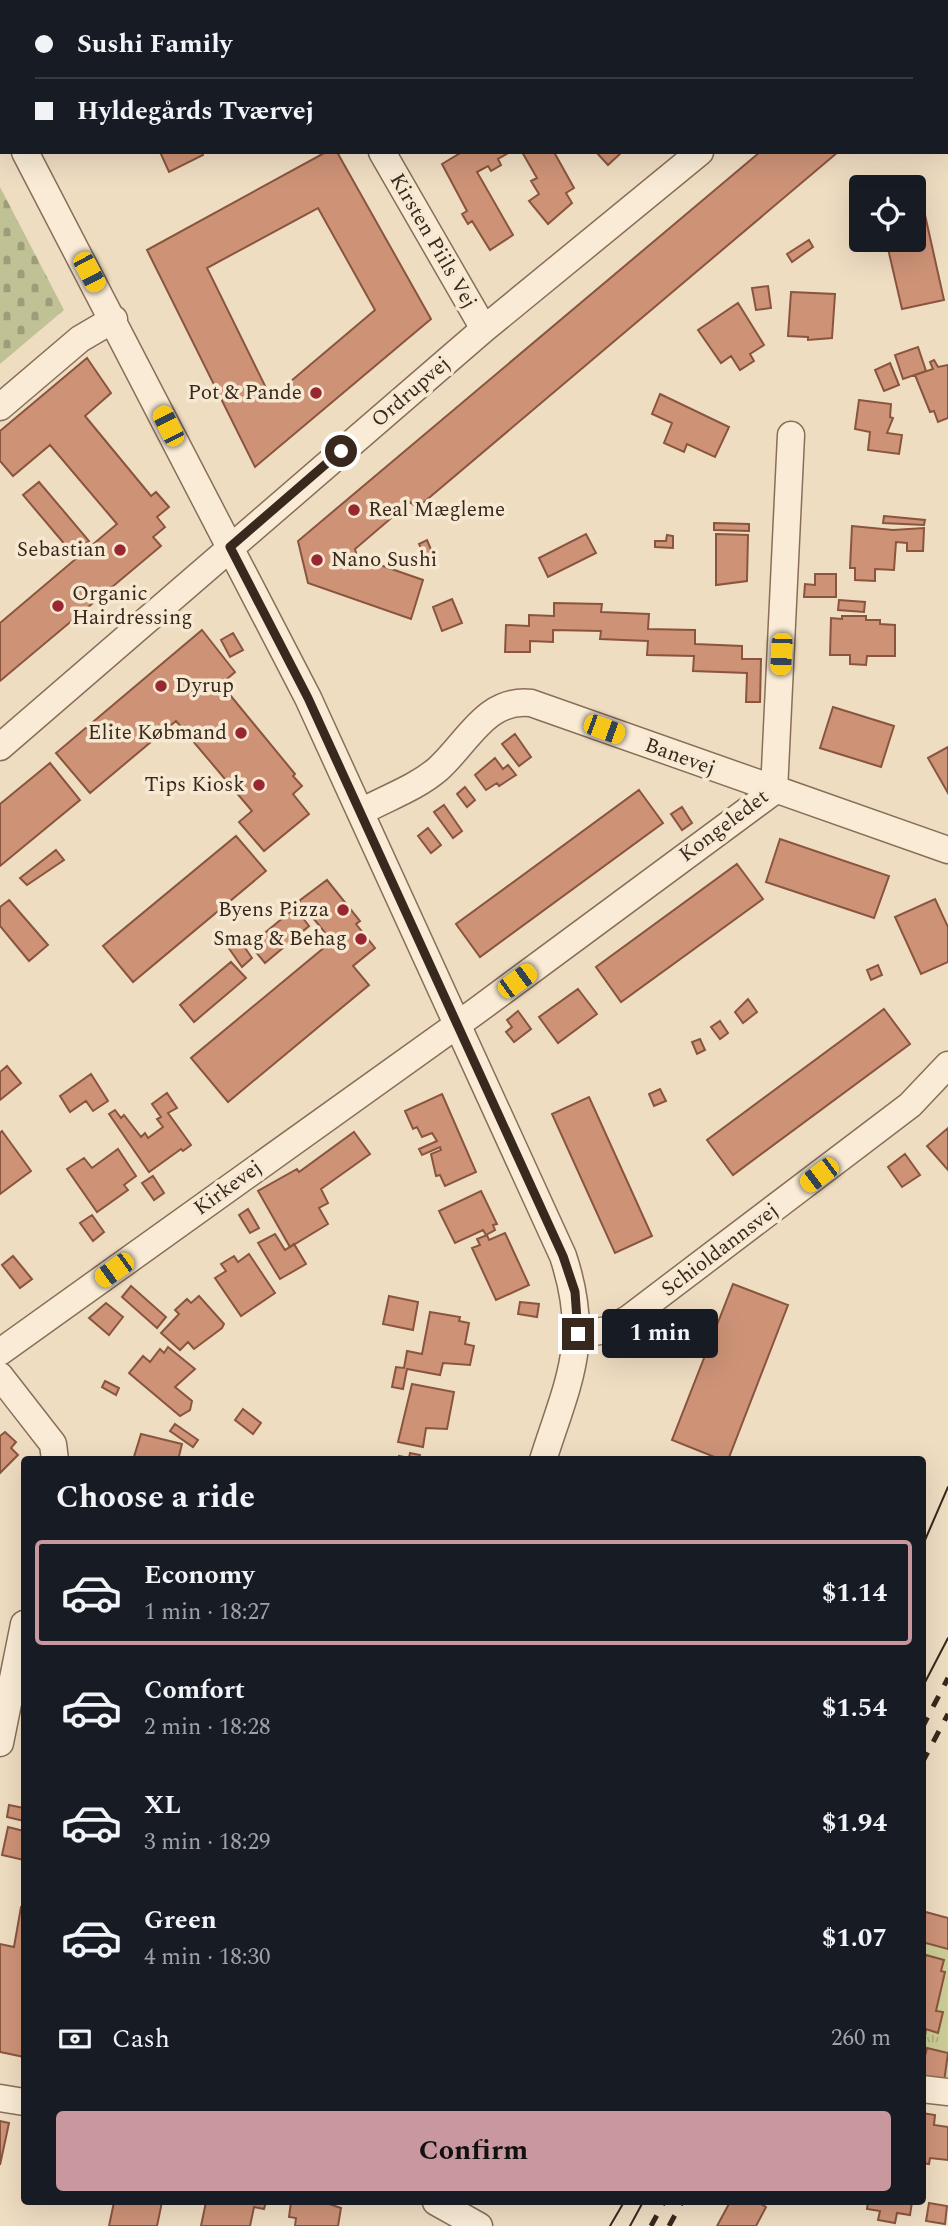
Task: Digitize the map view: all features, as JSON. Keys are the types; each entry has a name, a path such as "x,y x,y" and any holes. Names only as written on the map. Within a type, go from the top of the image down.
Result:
{"street":[{"path":"27,154 308,698 563,1256 575,1292 578,1334 573,1367 544,1456"},
{"name":"Kirsten Piils Vej","path":"383,154 484,329"},
{"name":"Ordrupvej","path":"0,747 484,329 698,154"},
{"path":"0,407 80,339 114,319"},
{"name":"Kongeledet","path":"457,1025 774,791 792,435"},
{"name":"Banevej","path":"361,812 427,776 492,711 517,701 531,703 774,791 948,850"},
{"name":"Kirkevej","path":"0,1352 457,1025"},
{"name":"Schioldannsvej","path":"578,1334 608,1330 628,1319 910,1105 948,1065"},
{"path":"0,1376 53,1444 54,1456"},
{"path":"0,1742 21,1639"},
{"path":"926,2089 948,2092"},
{"path":"0,2098 21,2102"},
{"path":"441,2205 479,2226"}],"green space":[{"path":"0,187 64,310 0,364"},
{"path":"926,1911 948,1917 948,2100 926,2096"}],"building":[{"path":"161,154 203,154 203,155 169,172"},
{"path":"322,154 338,154 431,319 255,467 147,250","holes":["318,208 375,310 271,398 207,268"]},
{"path":"459,154 507,154 498,159 501,165 491,171 488,166 477,172 513,235 490,250 472,221 468,224 462,214 467,211 442,164"},
{"path":"523,154 555,154 574,188 566,193 572,203 548,224 529,201 539,194 531,181 537,178"},
{"path":"598,154 620,154 608,165"},
{"path":"758,154 836,154 417,508 410,502 355,549 357,557 423,580 411,619 308,583 298,541"},
{"path":"926,219 944,300 902,309 889,252 926,252"},
{"path":"809,240 813,247 792,262 787,254"},
{"path":"768,286 771,308 756,310 752,288"},
{"path":"791,292 835,294 832,338 808,340 808,337 788,336"},
{"path":"738,303 764,345 750,354 754,361 740,370 731,356 721,363 698,330"},
{"path":"918,347 926,371 903,379 895,355"},
{"path":"87,358 111,393 85,416 151,496 156,492 169,507 157,517 165,527 153,537 161,546 0,681 0,623 117,524 50,445 13,476 0,461 0,431"},
{"path":"934,360 938,367 948,365 948,418 938,422 934,411 930,412 915,375 933,369 930,362"},
{"path":"890,363 899,385 884,391 875,370"},
{"path":"660,394 729,427 715,457 687,444 684,452 664,443 672,423 652,414"},
{"path":"859,400 891,404 890,417 893,418 887,433 902,435 899,454 868,450 870,432 855,429"},
{"path":"39,482 89,541 73,554 23,495"},
{"path":"884,516 925,520 924,525 883,523"},
{"path":"714,523 749,524 749,531 714,530"},
{"path":"852,526 893,530 924,528 923,551 907,551 907,543 896,542 894,570 875,569 875,581 855,580 855,568 850,568"},
{"path":"586,534 596,553 548,577 539,558"},
{"path":"716,534 748,535 747,581 716,585"},
{"path":"667,535 673,536 673,548 655,547 655,541 666,541"},
{"path":"427,540 437,564 430,567 419,544"},
{"path":"815,574 836,574 836,597 804,597 805,584 815,585"},
{"path":"452,599 462,623 442,631 433,607"},
{"path":"839,600 865,602 864,612 838,610"},
{"path":"554,603 602,604 601,612 649,614 648,629 695,630 695,644 742,646 742,659 761,659 760,702 746,702 747,673 693,671 694,656 647,655 648,641 600,639 601,631 553,630 553,642 530,641 530,652 505,652 506,625 529,626 529,615 554,616"},
{"path":"842,616 866,616 866,620 880,620 880,624 895,625 895,656 867,656 866,665 850,664 850,655 830,655 831,618 842,619"},
{"path":"202,630 235,672 221,684 302,786 293,794 309,814 264,851 239,822 252,811 176,721 90,793 56,753"},
{"path":"233,633 243,650 230,657 221,640"},
{"path":"833,707 894,726 881,767 820,748"},
{"path":"515,734 531,757 519,766 502,744"},
{"path":"948,747 948,793 928,758"},
{"path":"495,758 503,769 508,765 516,775 499,786 497,783 486,790 475,775"},
{"path":"50,763 80,800 0,866 0,804"},
{"path":"465,787 475,800 467,807 457,794"},
{"path":"639,790 663,823 480,957 456,924"},
{"path":"444,805 462,831 453,838 434,812"},
{"path":"682,807 692,823 682,830 671,814"},
{"path":"428,828 441,845 431,853 418,836"},
{"path":"236,836 266,871 133,982 103,946"},
{"path":"780,839 889,876 874,918 766,882"},
{"path":"56,850 64,860 27,885 20,878"},
{"path":"737,864 763,899 621,1002 596,967"},
{"path":"327,880 360,921 356,924 375,948 353,966 369,985 228,1102 191,1058 332,941 299,901"},
{"path":"935,899 948,927 948,962 921,974 895,917"},
{"path":"9,900 48,945 29,961 0,926 0,907"},
{"path":"295,908 309,926 265,963 250,945"},
{"path":"239,939 252,958 242,967 228,947"},
{"path":"231,962 246,978 194,1022 180,1005"},
{"path":"878,965 882,975 871,980 867,970"},
{"path":"578,989 597,1014 558,1043 539,1017"},
{"path":"748,999 757,1012 743,1023 735,1012"},
{"path":"884,1009 910,1044 733,1175 707,1140"},
{"path":"518,1011 531,1029 514,1042 506,1032 512,1027 507,1020"},
{"path":"720,1021 728,1033 720,1039 711,1027"},
{"path":"700,1039 705,1050 697,1054 692,1042"},
{"path":"7,1066 21,1083 0,1100 0,1072"},
{"path":"91,1074 108,1101 93,1111 86,1101 70,1112 60,1096"},
{"path":"660,1089 666,1101 654,1106 649,1094"},
{"path":"167,1093 177,1108 168,1113 191,1145 149,1172 109,1114 115,1110 121,1118 124,1115 141,1137 145,1133 148,1138 163,1127 157,1119 161,1117 152,1104"},
{"path":"442,1094 476,1172 445,1186 440,1175 436,1176 431,1154 441,1150 440,1147 422,1155 419,1149 437,1141 432,1133 422,1137 417,1127 413,1129 405,1111"},
{"path":"589,1097 652,1236 615,1253 552,1114"},
{"path":"948,1128 948,1170 927,1146"},
{"path":"2,1131 31,1171 0,1194 0,1133"},
{"path":"354,1132 370,1154 321,1189 328,1203 319,1208 328,1224 290,1247 258,1191 297,1169 299,1172"},
{"path":"118,1149 136,1176 124,1185 128,1190 97,1212 67,1169 84,1158 92,1168"},
{"path":"905,1154 920,1175 902,1187 888,1167"},
{"path":"153,1176 164,1193 154,1200 142,1183"},
{"path":"481,1191 497,1224 493,1225 495,1230 486,1235 483,1230 455,1243 439,1211"},
{"path":"248,1209 259,1228 250,1233 239,1215"},
{"path":"92,1215 104,1232 93,1241 80,1223"},
{"path":"505,1233 529,1285 496,1300 472,1248 480,1245 477,1239 487,1235 489,1240"},
{"path":"275,1234 285,1250 294,1244 306,1264 280,1279 258,1243"},
{"path":"249,1254 275,1293 241,1316 215,1278 226,1271 221,1264 234,1256 238,1262"},
{"path":"13,1256 32,1279 20,1288 2,1265"},
{"path":"733,1284 788,1305 730,1456 712,1456 672,1440"},
{"path":"131,1286 166,1317 157,1328 122,1297"},
{"path":"199,1296 224,1324 194,1349 188,1342 180,1350 161,1333 179,1314 175,1310 187,1299 191,1303"},
{"path":"389,1296 418,1302 413,1330 383,1324"},
{"path":"520,1302 539,1304 537,1317 518,1314"},
{"path":"106,1303 123,1317 109,1335 89,1318"},
{"path":"430,1312 460,1317 459,1321 469,1323 465,1344 474,1346 470,1365 443,1363 440,1375 407,1369 403,1389 392,1387 396,1367 404,1368 407,1351 422,1354"},
{"path":"168,1347 195,1369 175,1387 192,1401 190,1410 180,1416 129,1373 143,1356 150,1362 160,1349 164,1353"},
{"path":"105,1381 119,1388 116,1395 102,1387"},
{"path":"412,1384 454,1392 447,1429 426,1428 423,1447 398,1442"},
{"path":"243,1409 261,1423 253,1434 235,1420"},
{"path":"175,1424 198,1440 193,1447 170,1431"},
{"path":"5,1432 16,1442 11,1448 18,1455 0,1473 0,1436"},
{"path":"141,1434 182,1444 179,1456 134,1456"},
{"path":"9,1805 21,1807 21,1820 7,1817"},
{"path":"8,1827 21,1830 21,1859 2,1855"},
{"path":"21,1907 21,2056 0,2052 0,1944 14,1947"},
{"path":"926,1912 948,1918 948,1949 926,1943"},
{"path":"926,1955 944,1960 941,1971 945,1972 936,2011 943,2012 938,2033 926,2029"},
{"path":"927,2048 948,2053 944,2082 926,2079"},
{"path":"926,2114 935,2115 934,2125 948,2127 948,2160 930,2158 929,2164 926,2164"},
{"path":"0,2121 9,2123 0,2165"},
{"path":"929,2203 947,2206 945,2224 926,2221"},
{"path":"113,2205 161,2205 157,2226 109,2226"},
{"path":"205,2205 265,2205 264,2209 254,2207 250,2226 201,2226"},
{"path":"291,2205 332,2205 341,2208 338,2226 295,2226 296,2218 289,2217"},
{"path":"728,2205 766,2207 756,2226 717,2226"},
{"path":"868,2205 912,2205 910,2215 897,2213 895,2223 878,2220 880,2211 867,2209"}],"tram line":[{"path":"926,1538 948,1487"},
{"path":"926,1680 948,1638"},
{"path":"610,2226 622,2205"},
{"path":"630,2226 641,2205"}],"railway":[{"path":"926,1720 948,1678"},
{"path":"926,1755 948,1714"},
{"path":"651,2226 662,2205"},
{"path":"669,2226 680,2205"}],"place":[{"name":"Pot & Pande","path":"316,393"},
{"name":"Real Mægleme","path":"354,510"},
{"name":"Sebastian","path":"120,550"},
{"name":"Nano Sushi","path":"317,560"},
{"name":"Organic Hairdressing","path":"58,606"},
{"name":"Dyrup","path":"161,686"},
{"name":"Elite Købmand","path":"241,733"},
{"name":"Tips Kiosk","path":"259,785"},
{"name":"Byens Pizza","path":"343,910"},
{"name":"Smag & Behag","path":"361,939"}],"route":[{"path":"341,451 230,547 308,698 563,1256 575,1292 578,1334"}]}
